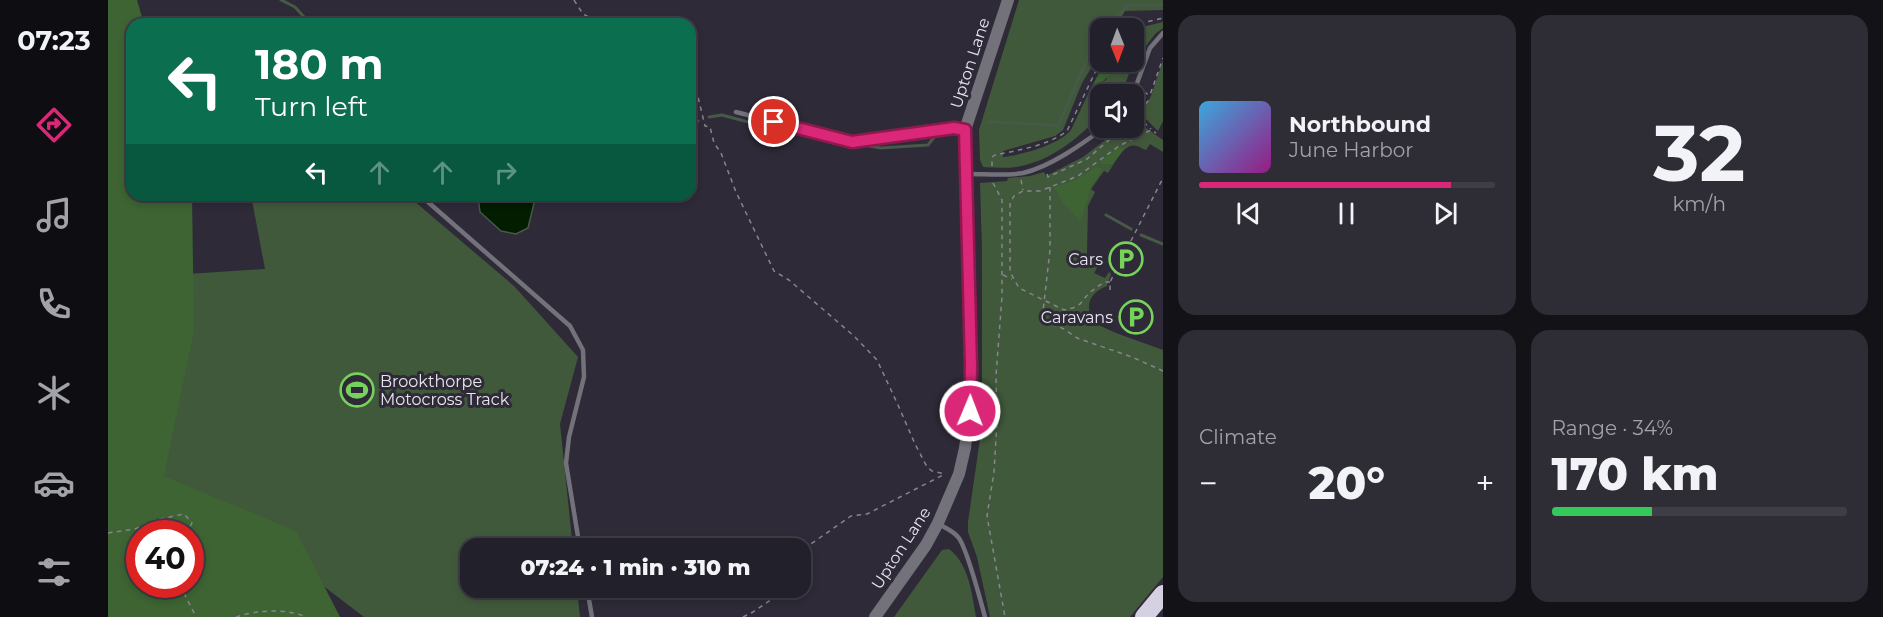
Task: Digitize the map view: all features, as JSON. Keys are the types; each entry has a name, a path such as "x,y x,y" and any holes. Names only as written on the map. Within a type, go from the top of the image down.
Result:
{"highway":[{"path":"1144,617 1163,594"}],"street":[{"name":"Upton Lane","path":"875,617 938,523 959,474 968,436 971,394 965,130 1008,0"}],"lane":[{"path":"1137,84 1150,48 1163,33"},
{"path":"736,112 852,142 954,128 965,130"},
{"path":"965,174 1020,173 1043,165 1090,138"},
{"path":"427,201 570,326 583,350 584,377 569,437 566,463 578,538"},
{"path":"938,523 960,540 985,617"},
{"path":"589,598 592,617"}],"path":[{"path":"574,0 583,14 591,18"},
{"path":"1144,23 1163,18"},
{"path":"1144,92 1150,95 1163,58"},
{"path":"1005,617 987,516 994,472 997,421 996,376 1002,296 1002,200 993,182 992,157 1022,150 1059,136 1066,131 1095,72"},
{"path":"696,96 705,126 710,127 714,143 721,153 736,192 774,271 789,280 854,336 877,360 927,467 932,471 945,474 959,474"},
{"path":"1144,124 1156,134"},
{"path":"1110,282 1104,282 1089,292 1080,304 1064,310 1019,288 1010,272 1010,203 1014,196 1023,191 1040,191 1078,176 1119,146 1151,130"},
{"path":"1043,165 1048,177 1086,159 1111,138"},
{"path":"1020,173 1023,191"},
{"path":"1110,290 1110,282 1163,178"},
{"path":"1050,186 1050,250 1042,320 1064,328 1077,338 1132,357 1163,371"},
{"path":"1002,275 1013,279"},
{"path":"811,544 851,516 867,514 945,474"},
{"path":"155,520 184,514 189,520"},
{"path":"108,533 126,530"},
{"path":"186,598 196,617"},
{"path":"743,617 773,598"},
{"path":"236,617 267,611 306,617"}],"shaded area":[{"path":"1019,0 1163,0 1163,10 1125,11 1121,18 1090,18 1090,70 1082,83 1063,130 1055,136 1003,151 1003,157 1039,148 1065,135 1071,130 1090,90 1090,125 1059,150 1018,167 983,167 980,160 979,130"},
{"path":"1163,22 1163,28 1146,46 1144,46 1144,27"},
{"path":"1163,60 1163,121 1158,131 1144,117 1144,109 1151,96"},
{"path":"1110,72 1130,72 1125,84 1098,84 1106,80"},
{"path":"1144,126 1163,140 1163,152 1150,144 1146,150 1137,146 1127,147 1108,173 1104,171 1091,189 1095,192 1088,206 1087,254 1089,260 1098,266 1094,273 1105,278 1109,272 1111,274 1107,286 1096,292 1090,301 1089,311 1094,323 1163,350 1163,577 1130,617 990,617 977,557 968,532 982,425 980,183 1007,181 1008,178 1044,172 1046,176 1083,157 1108,138 1144,138"},
{"name":"Brookthorpe Motocross Track","path":"252,201 414,201 514,286 578,357 560,424 572,538 460,538 460,598 578,598 580,617 364,617 271,546 149,498 142,277 265,269"},
{"path":"479,201 535,201 528,228 516,234 501,231 480,212"},
{"path":"949,549 956,555 965,571 976,617 894,617 942,550"}],"green space":[{"path":"108,0 137,0 142,18 126,18 126,201 192,201 194,330 164,476 296,531 340,617 108,617"},
{"path":"1100,72 1111,72 1104,81 1093,84"},
{"path":"1120,147 1124,149 1113,164 1101,164 1101,160"},
{"path":"1096,167 1103,169 1090,189 1081,222 1063,203 1054,187 1076,180"}],"waterway":[{"path":"281,0 295,7 305,18"},
{"path":"1117,18 1127,5 1163,5"},
{"path":"305,18 313,18"},
{"path":"989,122 1058,126 1090,54"},
{"path":"709,117 722,115 767,127 842,142"},
{"path":"851,143 881,148 928,145 939,131"},
{"path":"1106,215 1131,229"},
{"path":"1141,235 1163,244"}],"place":[{"name":"Cars","path":"1126,259"},
{"name":"Caravans","path":"1136,317"},
{"name":"Brookthorpe Motocross Track","path":"357,390"}],"route":[{"path":"774,122 852,142 954,128 965,130 971,366 970,411"}]}
